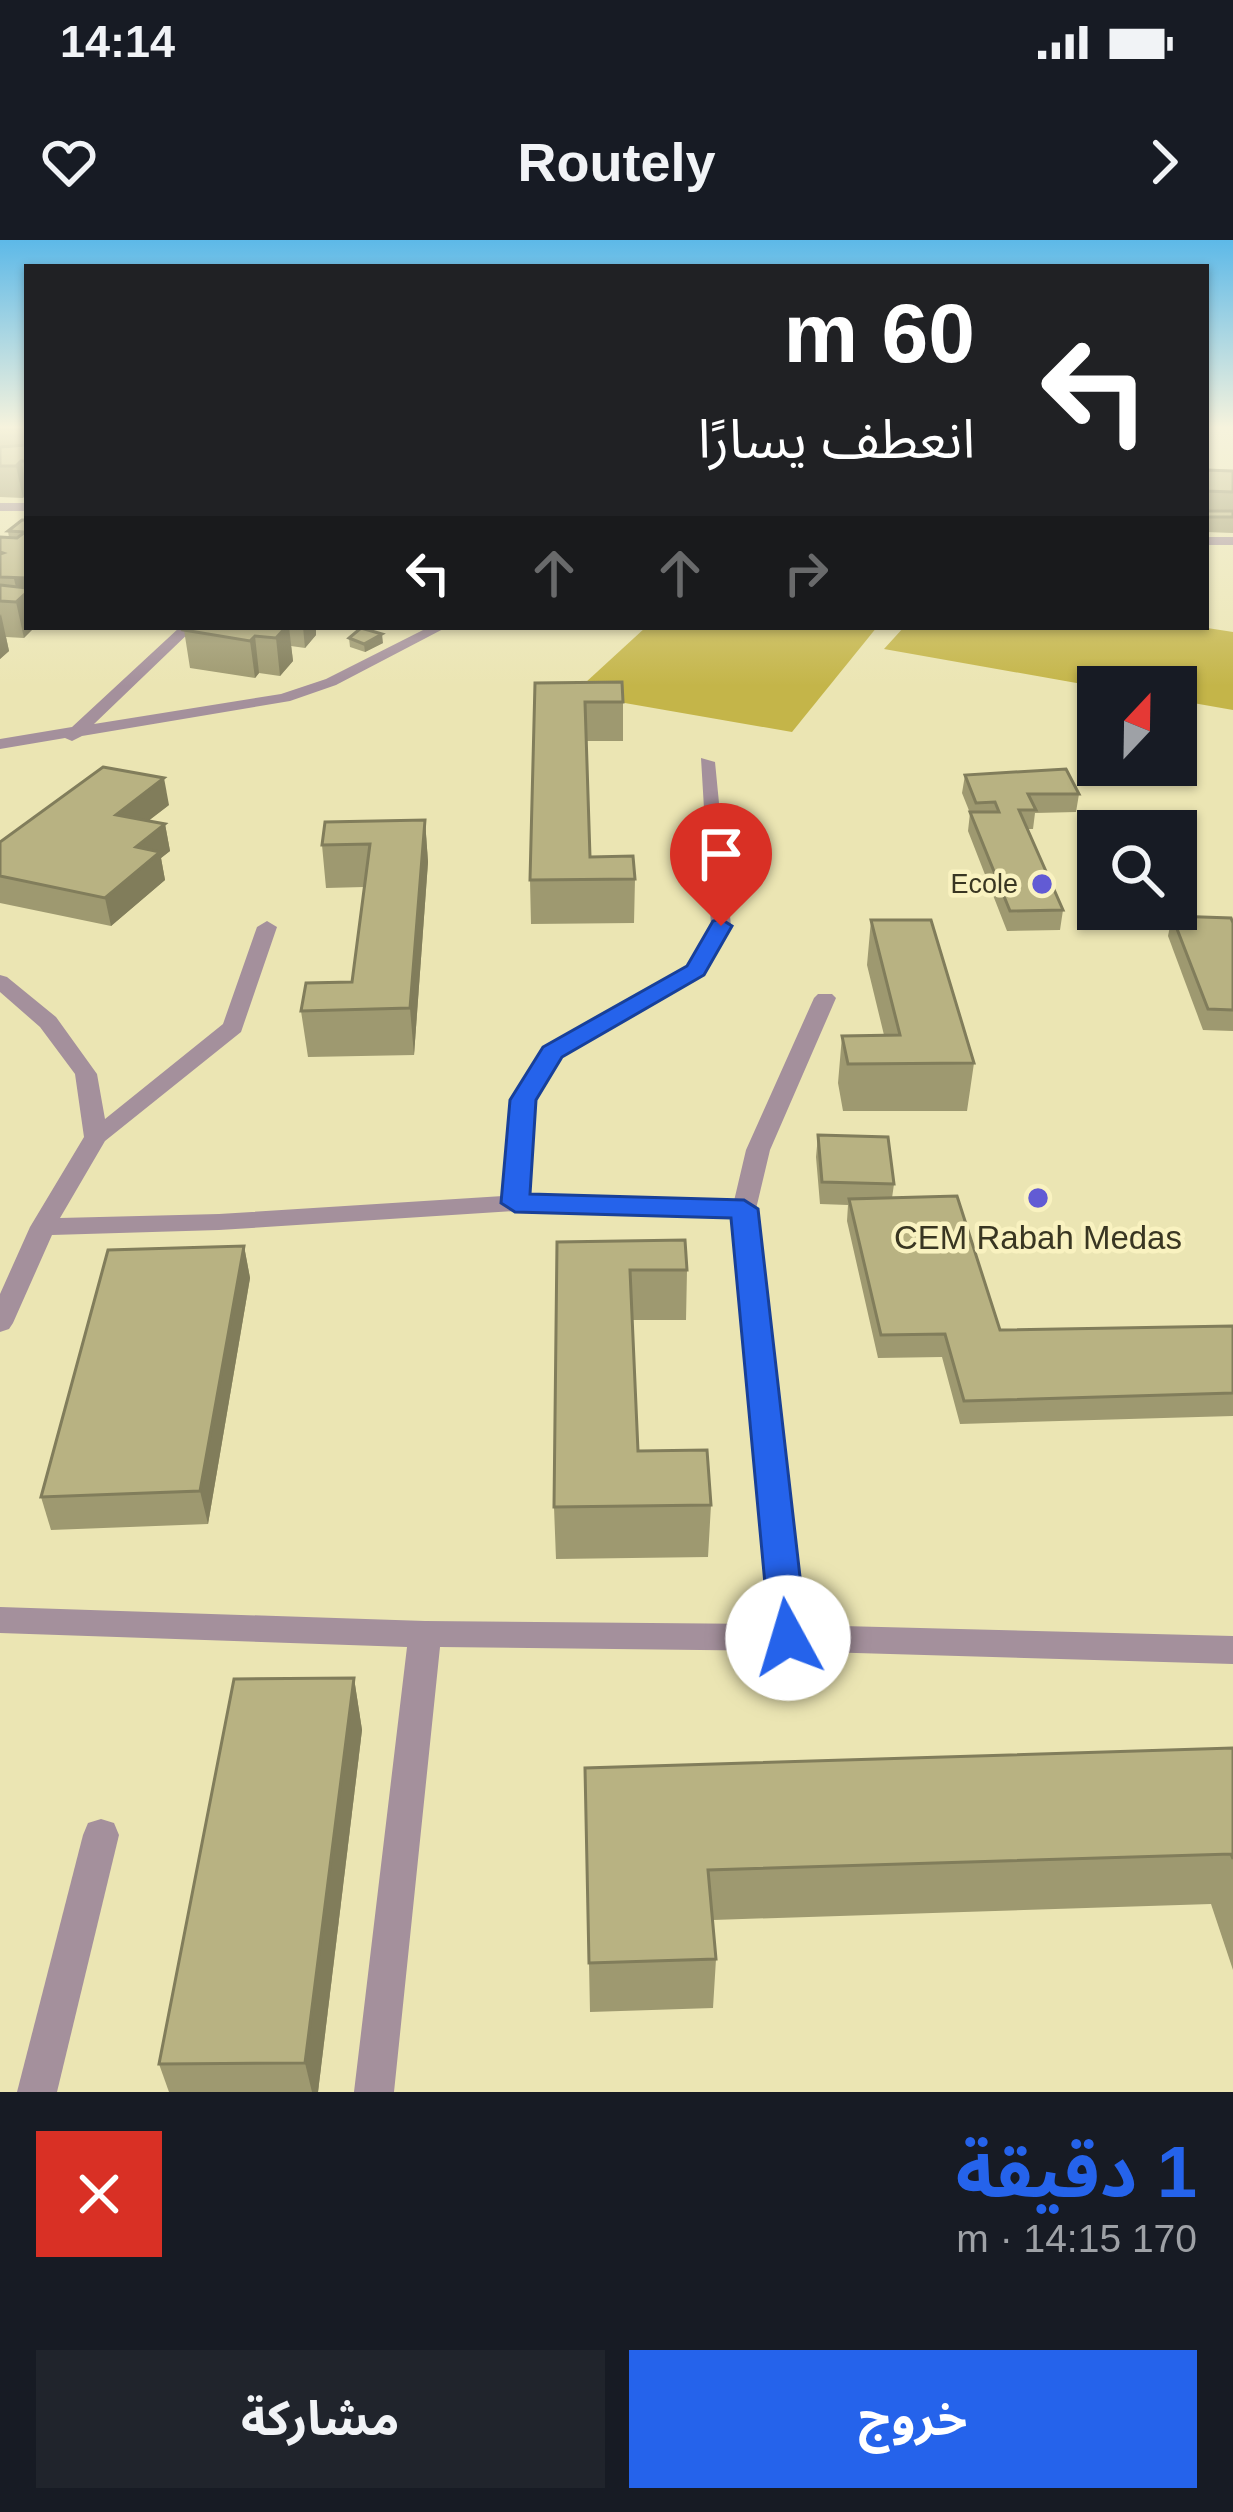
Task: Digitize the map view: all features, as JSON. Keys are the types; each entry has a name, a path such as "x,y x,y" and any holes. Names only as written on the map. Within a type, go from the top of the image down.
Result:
{"street":[{"path":"0,756 74,735 185,630"},
{"path":"0,744 284,698 331,682 434,630"},
{"path":"515,1203 523,1100 552,1052 696,970 721,926 707,762"},
{"path":"0,1323 43,1227 96,1137 232,1028 267,927"},
{"path":"0,981 48,1022 86,1074 96,1137"},
{"path":"788,1638 744,1209 758,1150 825,998"},
{"path":"43,1227 220,1222 515,1203 744,1209"},
{"path":"0,1620 425,1634 1233,1650"},
{"path":"374,2092 425,1634"},
{"path":"37,2092 100,1835"}],"shaded area":[{"path":"1209,628 1233,632 1233,710 1197,704 1197,666 1077,666 1077,683 884,649 901,630"},
{"path":"643,630 875,630 792,732 573,694"}],"building":[{"path":"22,520 24,520 24,532 8,531"},
{"path":"24,533 24,578 0,577 0,537 17,538"},
{"path":"0,585 24,588 16,602 0,601"},
{"path":"184,630 283,630 276,638 255,636 250,641"},
{"path":"359,630 382,634 364,644 349,638"},
{"path":"622,682 623,702 585,702 590,857 633,856 635,879 530,880 535,683"},
{"path":"103,767 164,778 116,815 165,824 136,847 160,852 105,898 0,876 0,842"},
{"path":"1066,769 1079,794 1028,794 1036,810 1019,810 1063,910 1010,911 970,812 999,812 995,802 976,803 965,775"},
{"path":"425,820 410,1008 301,1011 306,983 352,982 370,844 322,845 325,822"},
{"path":"1197,917 1231,918 1233,1010 1208,1009 1177,930 1197,930"},
{"path":"871,920 931,920 974,1063 848,1064 842,1036 900,1035"},
{"path":"818,1135 888,1137 894,1184 822,1182"},
{"path":"957,1196 1000,1330 1233,1326 1233,1393 964,1401 945,1334 881,1335 849,1199"},
{"path":"685,1240 687,1270 630,1270 638,1451 707,1450 711,1505 554,1507 557,1242"},
{"path":"244,1246 200,1491 41,1497 108,1250"},
{"path":"354,1678 305,2063 159,2064 234,1679"},
{"path":"1233,1748 1233,1859 1231,1854 708,1870 716,1959 589,1963 585,1768"}],"place":[{"name":"Ecole","path":"1042,884"},
{"name":"CEM Rabah Medas","path":"1038,1198"}],"route":[{"path":"721,926 696,970 552,1052 523,1100 515,1203 744,1209 788,1638"}]}
